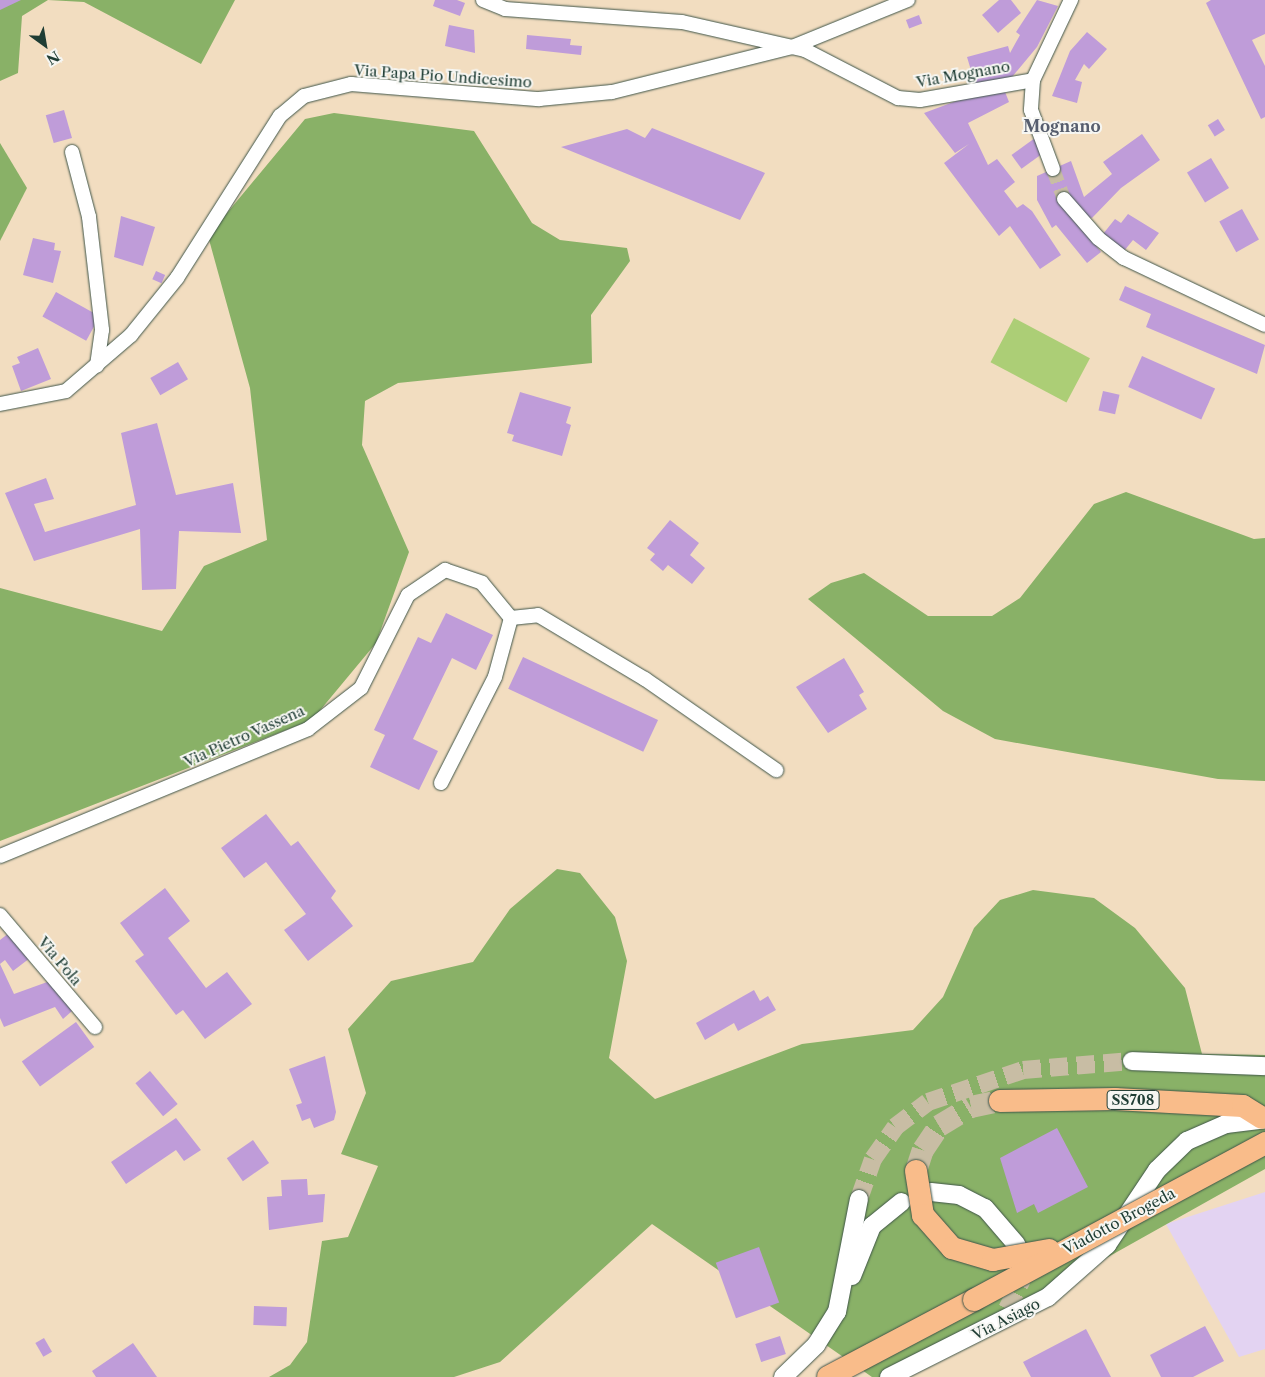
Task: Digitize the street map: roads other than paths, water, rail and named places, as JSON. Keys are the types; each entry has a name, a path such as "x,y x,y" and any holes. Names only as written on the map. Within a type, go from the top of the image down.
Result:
{"main road":[{"name":"SS708","path":"1000,1101 1115,1098 1233,1105 1248,1107 1263,1118"},
{"name":"Viadotto Brogeda","path":"828,1377 1265,1143"},
{"path":"916,1171 918,1200 927,1223 945,1243 966,1254 1010,1260 1076,1244"}],"street":[{"name":"Via Mognano","path":"483,0 505,9 682,22 792,47 837,63 898,98 920,100 1033,80 1071,0"},
{"name":"Via Papa Pio Undicesimo","path":"0,404 66,391 131,335 176,278 263,139 280,116 304,96 351,84 539,99 602,93 792,47 908,0"},
{"path":"1033,80 1031,110 1053,169"},
{"path":"72,152 89,217 102,330 96,366"},
{"path":"1064,199 1098,238 1124,258 1265,325"},
{"name":"Via Pietro Vassena","path":"0,856 308,729 361,688 408,595 445,570 482,584 510,618"},
{"path":"440,783 495,677 510,618 538,615 645,679 776,770"},
{"name":"Via Pola","path":"0,915 95,1027"},
{"path":"1132,1062 1265,1066"},
{"name":"Via Asiago","path":"889,1377 1048,1298 1089,1264 1107,1245 1172,1151 1226,1124 1263,1118"},
{"path":"931,1192 960,1195 985,1208 1016,1244"},
{"path":"837,1312 859,1198"},
{"path":"783,1377 816,1345 837,1312 872,1226 902,1202"},
{"name":"SS708","path":"981,1332 1007,1309"}],"tunnel":[{"path":"1053,169 1064,199"},
{"path":"859,1199 873,1159 895,1127 928,1102 1023,1070 1132,1061"},
{"path":"916,1171 923,1150 939,1126 971,1107 1000,1101"},
{"path":"1007,1309 1022,1280 1022,1266"}],"district":[{"name":"Mognano","path":"1062,126"}]}
